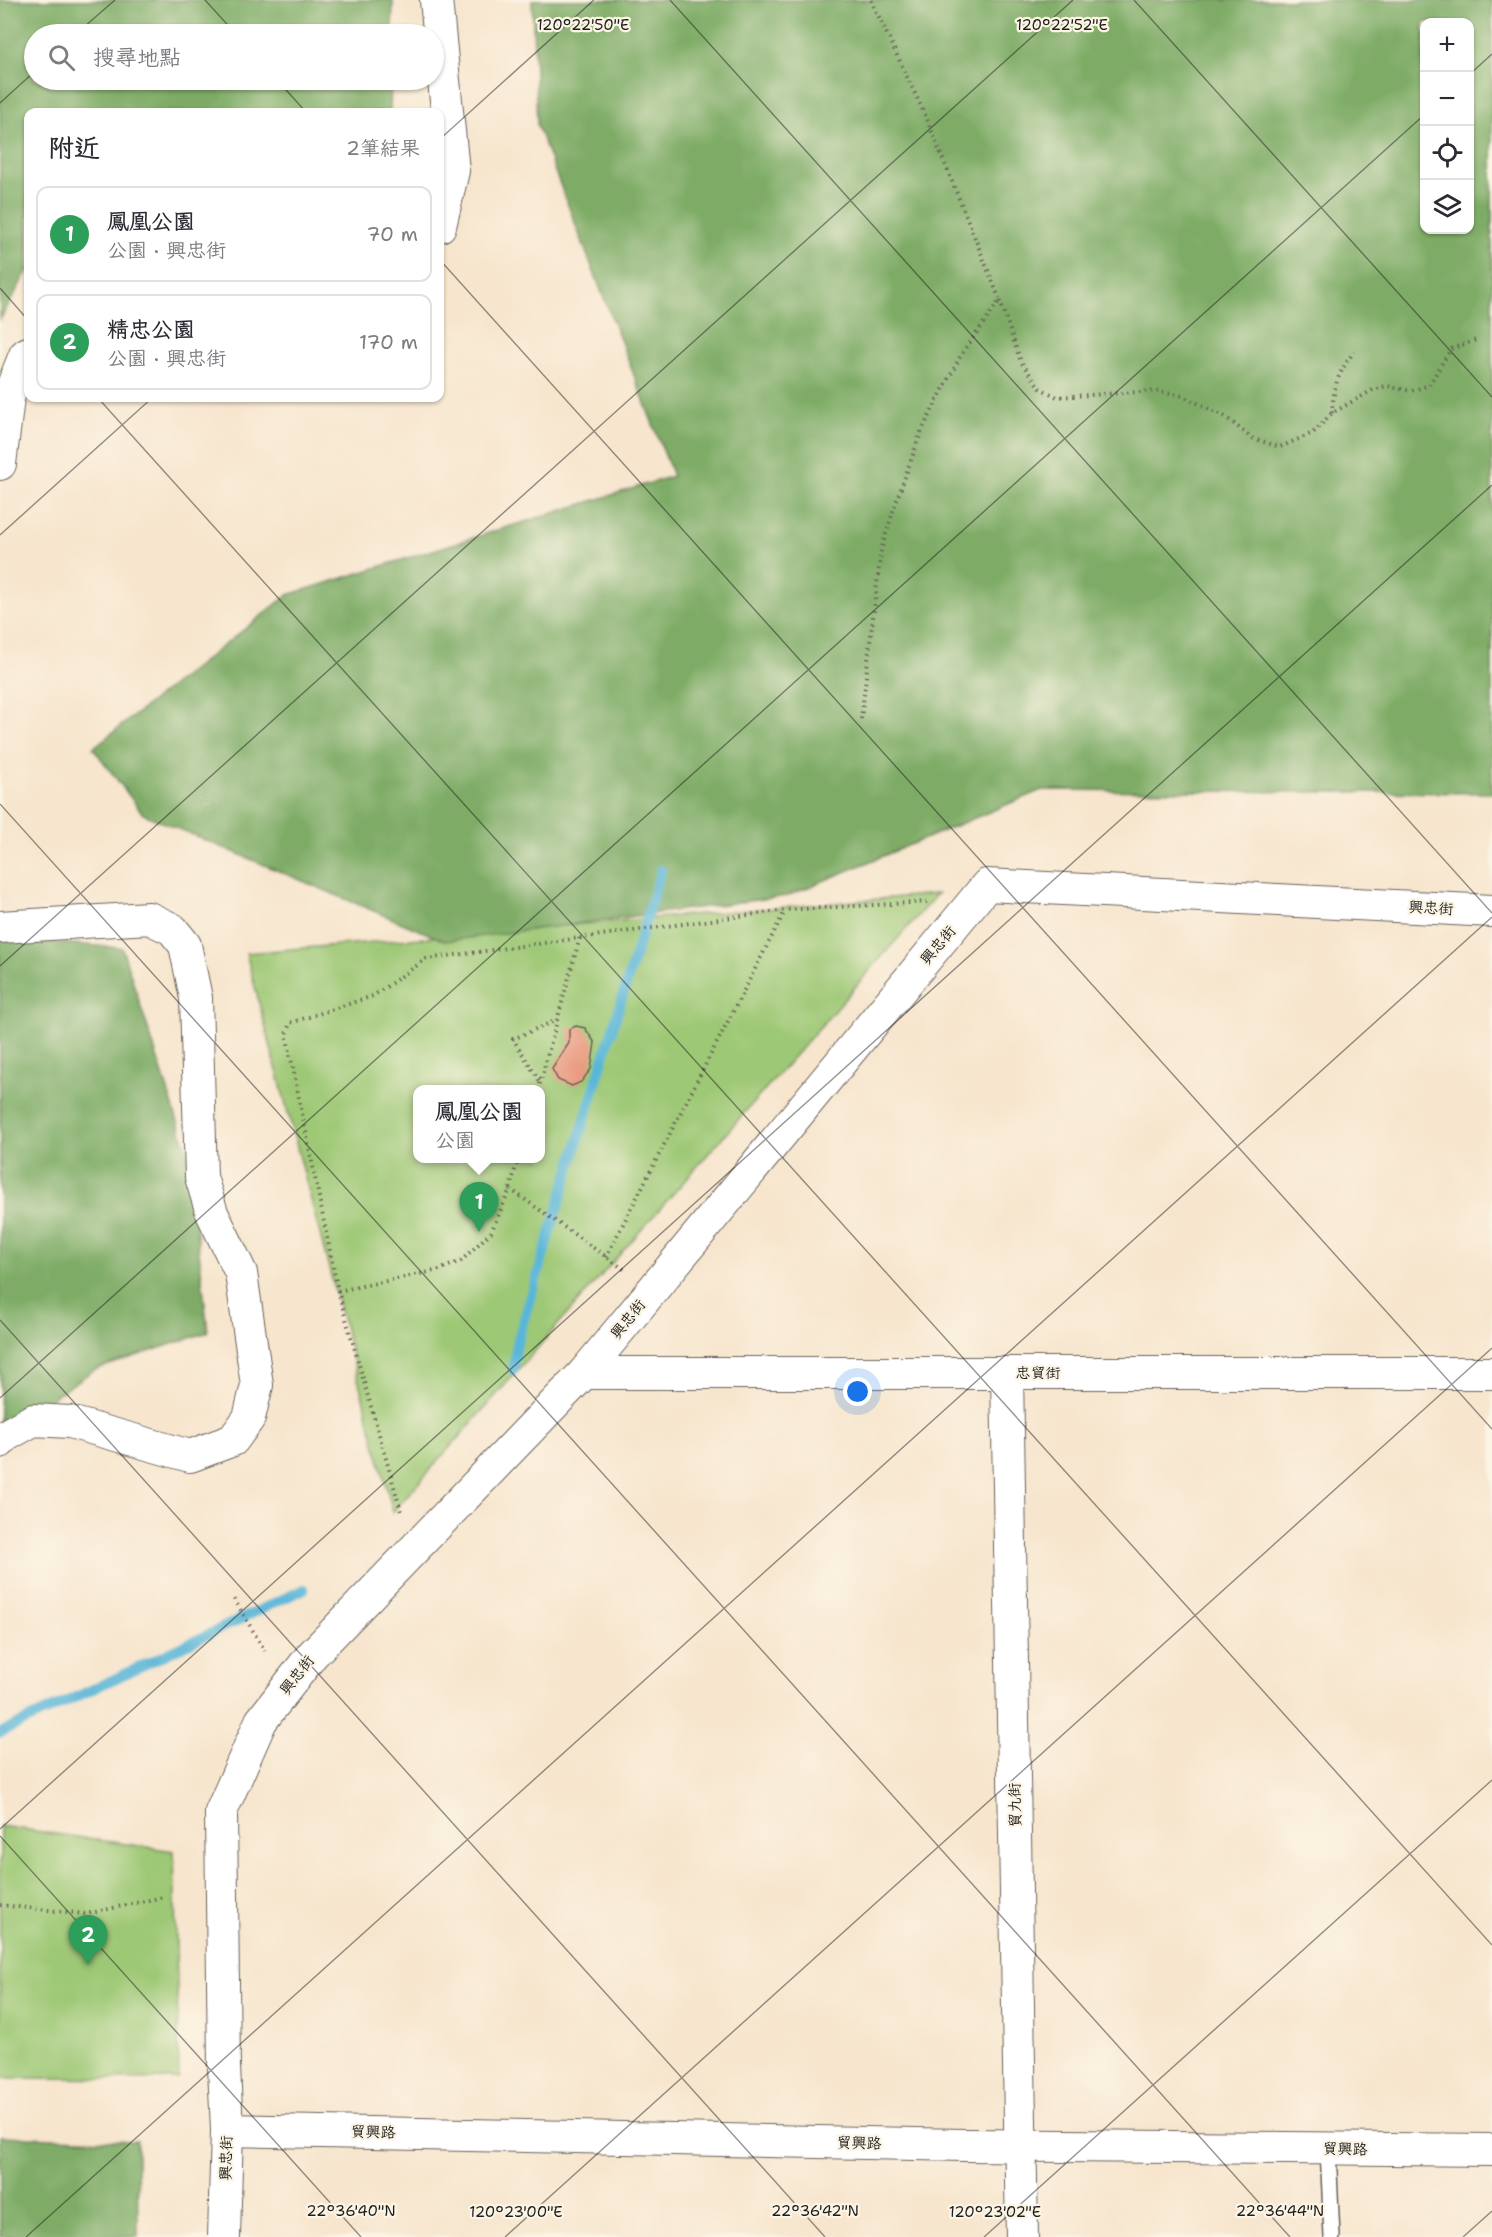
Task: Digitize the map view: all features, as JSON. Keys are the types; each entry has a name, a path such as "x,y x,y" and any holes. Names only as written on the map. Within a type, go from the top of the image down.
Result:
{"street":[{"path":"436,0 438,24"},
{"path":"444,80 453,171 444,209"},
{"path":"0,464 8,398 24,360"},
{"name":"興忠街","path":"224,2237 227,2130 224,2067 221,1812 261,1721 312,1655 584,1373 987,885 1492,911"},
{"path":"0,927 149,918 172,929 185,945 196,998 201,1177 212,1212 241,1273 257,1385 249,1418 232,1440 190,1456 70,1422 33,1420 5,1436 0,1442"},
{"name":"忠貿街","path":"584,1373 1492,1373"},
{"name":"貿九街","path":"1007,1373 1022,2237"},
{"name":"貿興路","path":"227,2130 1020,2146 1492,2150"}],"lane":[{"path":"1328,2149 1332,2237"}],"path":[{"path":"871,0 926,117 1000,300 1021,362 1040,388 1057,397 1155,391 1183,396 1224,416 1252,438 1280,447 1313,432 1332,413 1373,390 1386,386 1411,391 1429,385 1451,349 1476,340"},
{"path":"861,719 881,550 894,508 921,432 961,355 1000,300"},
{"path":"1332,413 1334,389 1340,370 1354,352"},
{"path":"415,1548 397,1499 338,1291 285,1034 290,1023 373,996 426,959 785,910 937,901"},
{"path":"606,1257 785,910"},
{"path":"538,1085 580,937"},
{"path":"540,1081 513,1039 557,1020"},
{"path":"338,1291 439,1270 461,1261 491,1232 510,1189 517,1163"},
{"path":"510,1189 626,1270"},
{"path":"234,1599 265,1651"},
{"path":"0,1905 86,1914 163,1897"}],"green space":[{"path":"0,0 393,0 392,24 24,24 24,90 391,90 390,108 24,108 24,277 0,320"},
{"path":"532,0 1492,0 1492,793 1042,790 787,896 445,941 143,814 93,748 288,595 673,476 537,125"},
{"path":"937,894 393,1512 246,953"},
{"path":"0,938 122,948 188,1153 208,1332 94,1370 0,1433"},
{"path":"0,1826 174,1851 179,2079 0,2078"},
{"path":"0,2136 137,2141 138,2237 0,2237"}],"building":[{"path":"576,1026 585,1028 595,1043 591,1069 581,1082 572,1086 558,1080 552,1069 569,1043 569,1029"}],"waterway":[{"path":"513,1370 517,1342 661,870"},
{"path":"0,1733 304,1589"}],"place":[{"name":"鳳凰公園","path":"479,1232"},
{"name":"精忠公園","path":"88,1965"}]}
